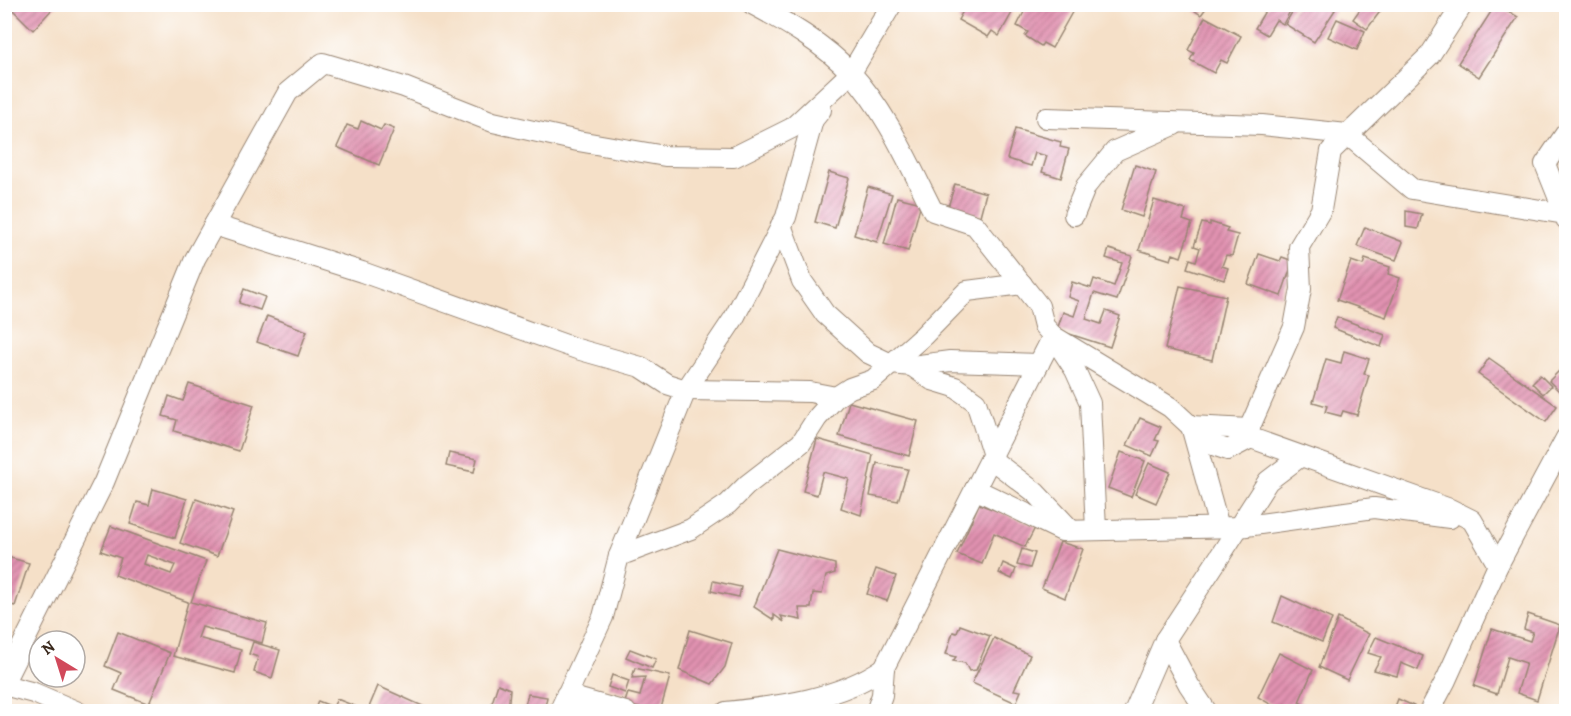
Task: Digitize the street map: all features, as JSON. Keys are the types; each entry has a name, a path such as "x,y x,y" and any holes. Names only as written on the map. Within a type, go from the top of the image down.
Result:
{"street":[{"path":"752,4 826,51 851,73 895,134 933,211 975,225 1039,306 1044,326 1075,370 1090,403 1096,530"},
{"path":"626,711 562,703 603,617 619,556 686,390 734,318 782,225 813,120 851,73 891,4"},
{"path":"1250,434 1294,327 1300,289 1299,247 1321,210 1331,151 1430,55 1463,4"},
{"path":"78,711 34,693 4,684 104,482 195,259 288,92 323,63 404,87 494,122 578,141 665,156 734,157 792,128 851,73"},
{"path":"1046,118 1262,125 1347,134 1412,189 1566,217"},
{"path":"1074,215 1086,186 1115,151 1176,124"},
{"path":"1566,133 1545,164 1566,217"},
{"path":"214,225 362,272 577,349 640,367 667,384 686,390 810,392 836,397"},
{"path":"782,225 802,281 825,314 868,353 891,364 912,366 950,361 1039,364"},
{"path":"619,556 691,529 728,504 747,485 801,442 836,397 850,388 873,380 967,291 1022,284"},
{"path":"876,711 882,695 884,668 1053,336"},
{"path":"1053,336 1170,407 1191,426 1229,527"},
{"path":"912,366 932,380 955,387 976,402 995,462 1036,493 1072,531"},
{"path":"1191,426 1250,434 1301,456 1450,509 1472,520 1498,565"},
{"path":"1429,711 1446,680 1498,565 1566,438"},
{"path":"1134,711 1165,640 1229,527 1268,481 1301,456"},
{"path":"975,489 1062,531 1229,527 1374,508 1472,520"},
{"path":"1165,640 1189,685 1207,711"},
{"path":"726,711 790,704 866,681 884,668"}],"building":[{"path":"7,4 57,4 33,30"},
{"path":"967,4 1017,4 999,36 992,31 988,37 958,20"},
{"path":"1028,4 1075,7 1052,48 1043,43 1041,46 1025,36 1028,32 1017,26"},
{"path":"1185,4 1209,4 1201,15"},
{"path":"1269,4 1294,4 1283,24 1276,20 1267,35 1255,28"},
{"path":"1297,4 1326,4 1335,10 1314,42 1285,24"},
{"path":"1496,4 1518,17 1479,77 1458,63"},
{"path":"1363,5 1385,5 1367,29 1353,19"},
{"path":"1205,17 1241,36 1227,63 1221,60 1214,73 1190,60 1194,53 1188,50"},
{"path":"1337,19 1365,31 1357,50 1328,37"},
{"path":"361,121 381,130 384,125 394,129 379,165 337,147 347,125 358,129"},
{"path":"1015,129 1061,142 1060,147 1069,149 1061,178 1042,172 1047,156 1035,153 1031,166 1007,159"},
{"path":"1135,165 1156,172 1142,217 1121,210"},
{"path":"829,172 849,178 835,228 815,222"},
{"path":"955,184 986,193 980,216 948,207"},
{"path":"868,187 892,194 877,242 854,235"},
{"path":"897,197 921,203 908,251 884,244"},
{"path":"1154,200 1186,210 1183,220 1192,223 1181,257 1173,254 1171,260 1139,250"},
{"path":"1406,211 1422,214 1418,229 1406,227"},
{"path":"1210,222 1228,228 1226,232 1238,235 1232,256 1226,255 1222,266 1228,268 1224,280 1187,268 1190,259 1196,261 1200,248 1194,246 1202,223 1210,225"},
{"path":"1365,227 1403,242 1396,260 1357,246"},
{"path":"1109,249 1132,256 1117,300 1094,293 1086,319 1101,324 1106,311 1120,316 1110,347 1057,330 1063,312 1074,316 1079,301 1068,297 1072,282 1091,288 1094,279 1114,286 1122,263 1106,258"},
{"path":"1259,254 1280,261 1282,257 1293,261 1281,296 1248,284"},
{"path":"1365,259 1390,267 1388,274 1400,278 1386,317 1337,300 1351,261 1363,265"},
{"path":"1180,286 1226,296 1212,360 1165,349"},
{"path":"244,289 265,297 260,310 239,303"},
{"path":"267,316 307,331 298,356 257,342"},
{"path":"1337,317 1385,335 1381,347 1333,328"},
{"path":"1344,351 1369,359 1364,374 1369,375 1357,415 1343,411 1341,416 1325,412 1327,406 1313,402 1326,359 1341,363"},
{"path":"1489,358 1557,406 1546,422 1478,374"},
{"path":"1566,364 1566,398 1549,381"},
{"path":"1540,375 1551,386 1543,394 1532,383"},
{"path":"189,384 254,405 239,451 174,431 177,420 163,416 169,396 183,401"},
{"path":"849,402 918,421 909,456 839,436"},
{"path":"1140,418 1161,427 1155,440 1159,441 1152,456 1127,445"},
{"path":"817,439 873,455 861,515 841,508 849,479 823,472 817,495 803,491"},
{"path":"1121,452 1145,461 1131,497 1108,488"},
{"path":"449,453 477,459 474,472 446,466"},
{"path":"877,463 908,469 898,501 870,496"},
{"path":"1149,463 1170,472 1156,503 1135,494"},
{"path":"153,489 187,499 175,538 130,524 137,502 149,505"},
{"path":"196,499 233,512 217,556 180,543"},
{"path":"979,504 1036,526 1025,547 994,533 982,564 957,554"},
{"path":"111,526 206,561 191,602 267,623 262,643 202,627 198,638 241,650 235,673 173,656 188,602 115,575 121,558 101,551","holes":["147,555 175,565 171,574 144,564"]},
{"path":"1060,542 1083,549 1065,598 1042,588"},
{"path":"777,549 835,564 835,573 826,576 822,594 813,593 811,608 799,608 801,620 781,616 784,622 774,615 774,620 754,607"},
{"path":"1022,549 1035,553 1030,568 1017,565"},
{"path":"4,556 29,563 15,606 4,603"},
{"path":"1003,563 1016,569 1012,579 999,573"},
{"path":"876,569 896,576 887,601 867,594"},
{"path":"713,581 741,587 739,597 711,591"},
{"path":"1282,596 1332,619 1322,642 1273,622"},
{"path":"1528,614 1560,625 1537,700 1517,693 1526,663 1508,657 1497,694 1474,686 1492,629 1530,641 1533,632 1524,629"},
{"path":"1338,618 1369,634 1347,680 1319,667"},
{"path":"960,625 990,636 976,670 969,671 965,663 953,661 956,657 946,654 953,632 957,633"},
{"path":"690,630 732,643 725,667 712,684 679,670"},
{"path":"118,632 170,653 149,704 114,690 121,673 105,666"},
{"path":"1376,637 1423,656 1418,670 1401,663 1397,676 1374,670 1381,657 1368,653"},
{"path":"994,638 1030,655 1014,690 1021,691 1016,703 972,683"},
{"path":"253,642 280,650 272,678 254,672 258,657 249,654"},
{"path":"630,649 656,659 652,668 626,657"},
{"path":"1279,653 1313,670 1299,702 1306,706 1304,712 1288,712 1290,707 1286,704 1282,711 1258,697"},
{"path":"635,668 670,676 660,712 624,705 628,693 640,696 645,677 632,678"},
{"path":"612,675 629,681 625,693 608,687"},
{"path":"498,684 510,689 508,712 489,712"},
{"path":"378,686 425,707 422,712 367,712"},
{"path":"528,694 547,697 544,712 523,712"},
{"path":"337,699 367,712 314,712 318,701 333,707"},
{"path":"1398,699 1418,708 1417,712 1393,712"}]}
